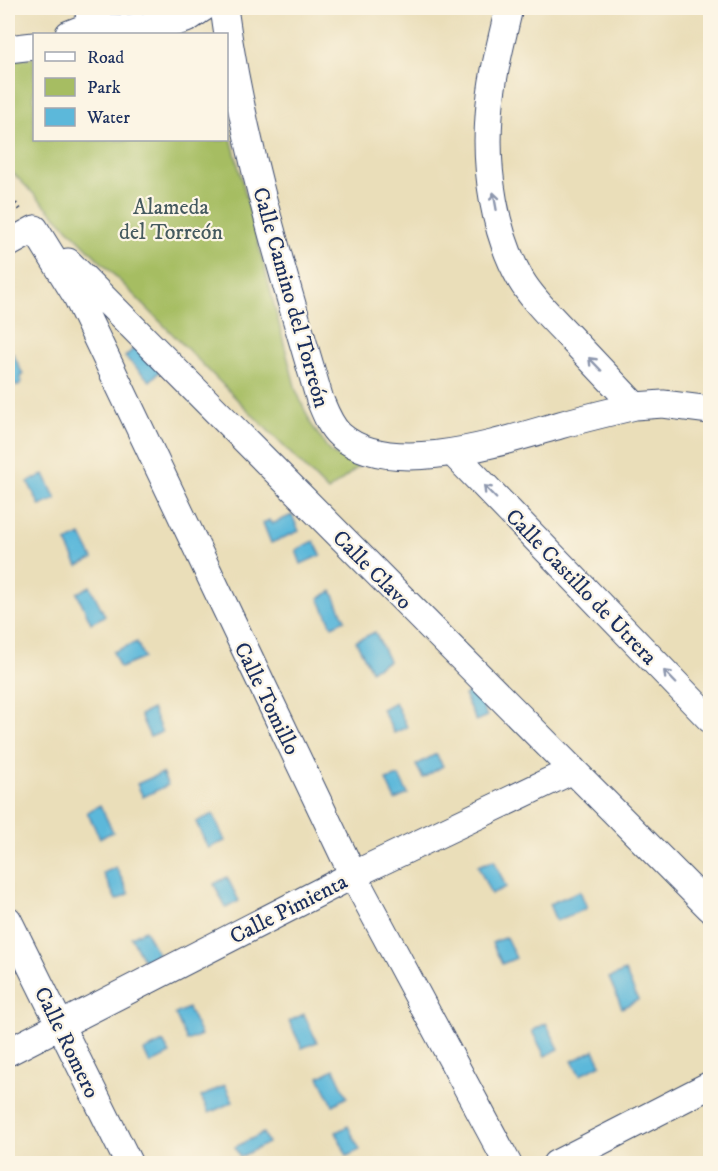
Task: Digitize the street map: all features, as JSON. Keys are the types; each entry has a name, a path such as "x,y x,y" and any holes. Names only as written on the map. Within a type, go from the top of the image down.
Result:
{"street":[{"path":"70,33 91,16 111,27 171,30 203,8"},
{"name":"Calle Camino del Torreón","path":"224,8 227,33"},
{"path":"508,8 489,115 489,133 497,215 508,252 522,281 538,304 635,406"},
{"name":"Calle Camino del Torreón","path":"228,44 233,90 281,266 320,400 327,418 340,435 357,446 380,453 412,456 453,454 635,406 663,404 711,410"},
{"path":"8,49 33,46"},
{"path":"8,244 36,229"},
{"name":"Calle Clavo","path":"36,229 711,909"},
{"name":"Calle Tomillo","path":"36,229 77,297 353,875 508,1164"},
{"name":"Calle Castillo de Utrera","path":"453,454 711,719"},
{"name":"Calle Pimienta","path":"8,1052 353,875 573,770"},
{"name":"Calle Romero","path":"8,920 129,1164"},
{"path":"556,1164 711,1084"}],"green space":[{"name":"Alameda del Torreón","path":"33,58 33,141 228,141 228,126 296,390 311,424 330,452 358,467 328,491 8,168 8,60"}],"water":[{"path":"138,344 163,368 150,381 125,357"},
{"path":"13,353 23,375 20,377 21,383 18,386 13,381 8,383 8,356"},
{"path":"44,474 56,499 40,506 28,482"},
{"path":"292,515 299,531 271,543 263,523 269,520 272,524"},
{"path":"81,535 93,559 78,566 66,542"},
{"path":"314,541 321,555 301,564 296,550"},
{"path":"90,586 105,616 91,623 77,593"},
{"path":"332,591 345,620 332,626 319,598"},
{"path":"375,632 389,661 371,670 356,641"},
{"path":"137,642 144,658 120,668 113,652"},
{"path":"475,690 487,716 476,721 464,695"},
{"path":"395,702 407,727 394,733 382,709"},
{"path":"152,709 162,732 150,737 140,715"},
{"path":"436,754 443,766 423,778 416,765"},
{"path":"162,773 168,785 143,797 137,784"},
{"path":"399,776 408,794 395,800 386,780"},
{"path":"100,805 113,832 100,838 87,812"},
{"path":"213,814 225,841 208,848 196,822"},
{"path":"494,860 506,887 491,894 478,866"},
{"path":"116,867 129,894 116,900 103,873"},
{"path":"227,877 239,901 226,908 214,884"},
{"path":"580,891 587,908 556,921 549,904"},
{"path":"145,930 158,954 144,961 131,937"},
{"path":"506,937 516,958 502,964 492,943"},
{"path":"625,971 638,1000 622,1008 609,978"},
{"path":"188,1008 201,1035 187,1041 175,1014"},
{"path":"304,1014 317,1042 302,1048 289,1021"},
{"path":"546,1023 559,1049 545,1056 532,1031"},
{"path":"163,1042 170,1054 150,1064 144,1051"},
{"path":"594,1050 601,1064 580,1075 572,1061"},
{"path":"334,1069 347,1097 333,1105 319,1077"},
{"path":"225,1085 233,1102 209,1113 201,1097"},
{"path":"348,1126 360,1150 347,1156 336,1132"},
{"path":"263,1133 268,1143 240,1157 235,1147"}]}
